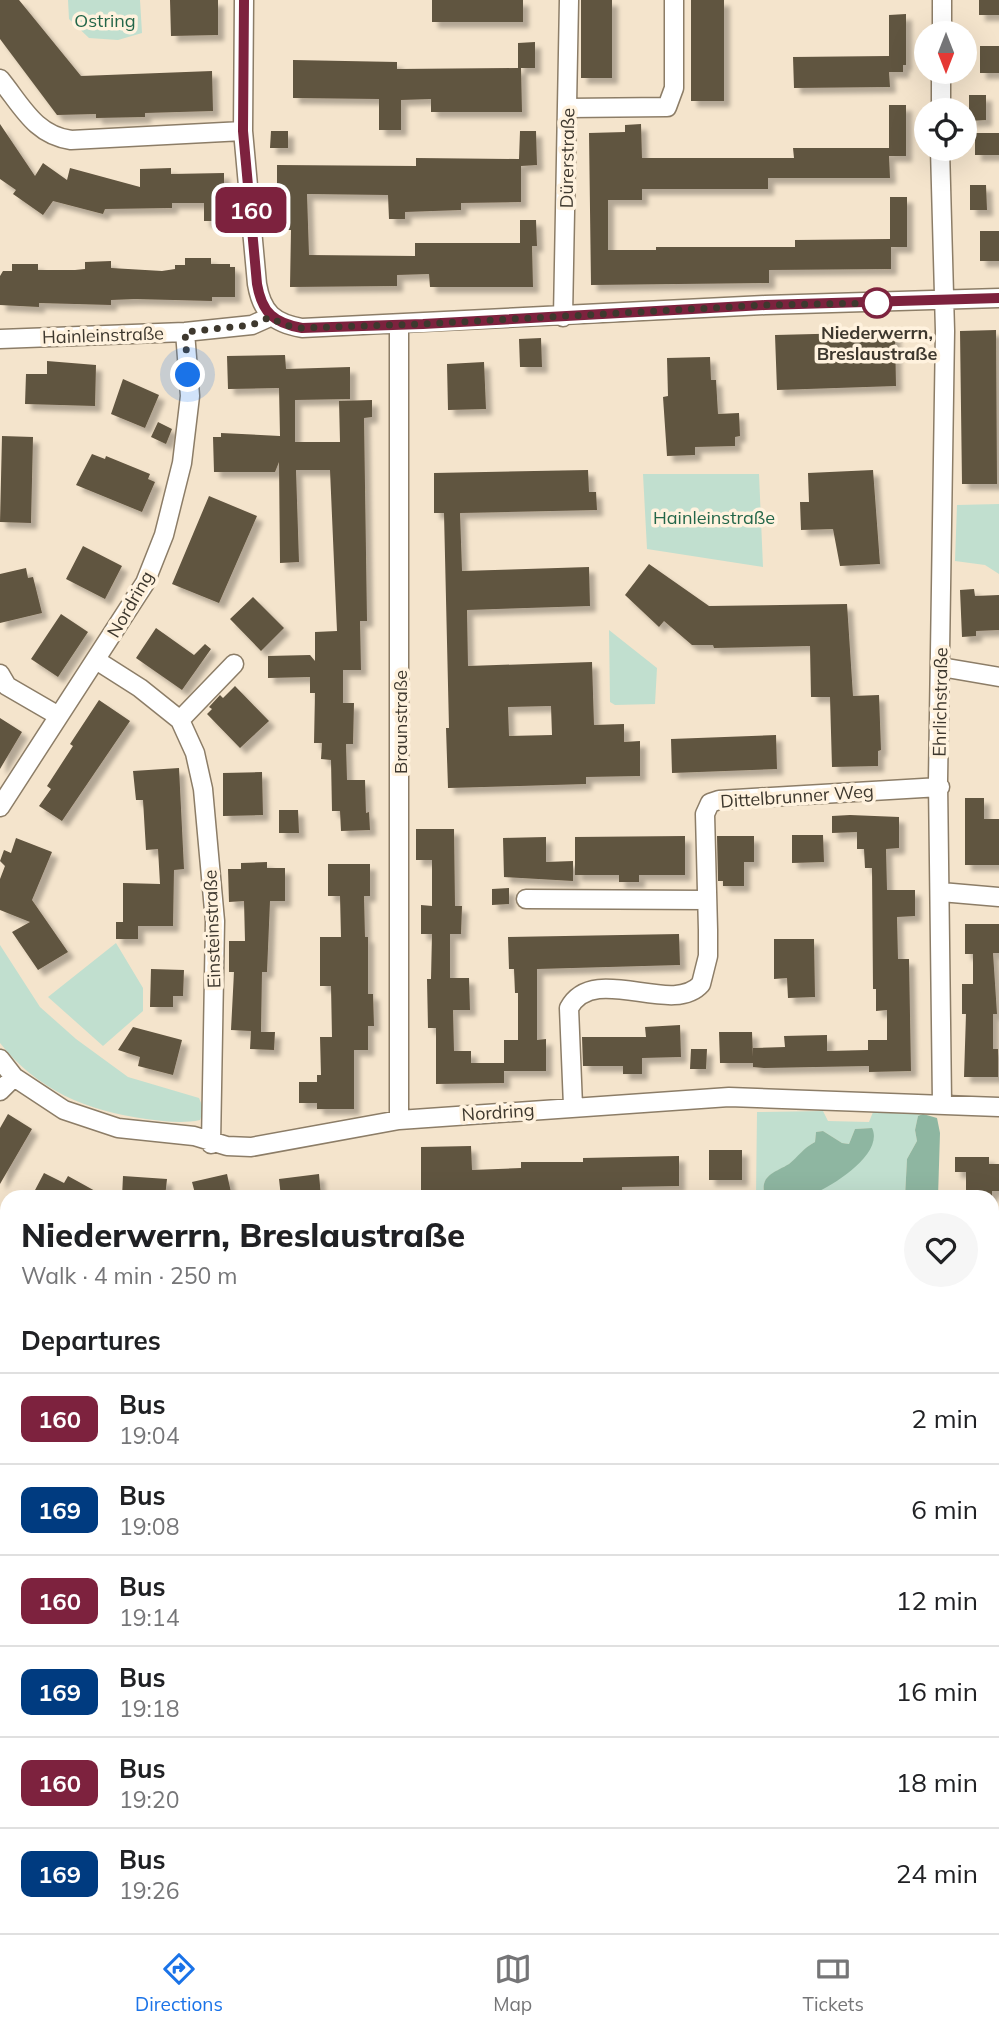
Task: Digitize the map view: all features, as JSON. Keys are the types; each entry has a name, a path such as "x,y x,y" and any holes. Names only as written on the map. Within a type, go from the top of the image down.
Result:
{"street":[{"path":"244,0 243,131 257,284 260,302 270,317 284,325 302,328 765,305 944,302 999,298"},
{"name":"Dürerstraße","path":"563,317 569,0"},
{"path":"568,108 667,107 674,88 674,0"},
{"path":"942,21 943,0"},
{"path":"0,79 43,132 55,137 71,140 243,131"},
{"name":"Ehrlichstraße","path":"940,161 944,302 940,787 942,1103"},
{"name":"Hainleinstraße","path":"0,339 185,332 252,325 270,317"},
{"name":"Braunstraße","path":"398,1120 399,324"},
{"name":"Nordring","path":"0,807 57,715 145,583 179,480 190,396 185,332"},
{"path":"96,660 180,720 233,664"},
{"path":"941,667 999,677"},
{"path":"0,674 7,685 57,715"},
{"name":"Einsteinstraße","path":"180,720 190,738 202,789 215,921 211,1144"},
{"name":"Dittelbrunner Weg","path":"573,1107 569,1008 574,999 591,990 695,991 701,984 708,956 705,814 710,803 796,794 940,787"},
{"path":"941,892 999,897"},
{"path":"526,899 706,900"},
{"name":"Nordring","path":"0,1059 14,1077 64,1110 75,1114 118,1128 194,1136 211,1144 251,1147 398,1120 729,1097 999,1107"},
{"path":"0,1091 14,1077"}],"green space":[{"name":"Ostring","path":"68,0 140,0 142,33 118,40 89,38 69,19"},
{"name":"Hainleinstraße","path":"643,474 759,474 763,567 647,549"},
{"path":"999,504 999,574 985,565 955,561 957,505"},
{"path":"609,630 657,668 655,704 615,705 610,702"},
{"path":"116,943 143,988 143,1011 103,1046 48,997"},
{"path":"0,945 40,1007 76,1039 128,1077 199,1098 204,1110 200,1120 186,1122 146,1119 104,1110 65,1096 30,1074 0,1043"},
{"path":"823,1111 828,1121 869,1122 873,1112 923,1114 918,1116 915,1130 917,1141 907,1159 905,1190 819,1190 862,1160 872,1128 855,1129 849,1144 842,1143 823,1131 816,1132 815,1142 792,1162 769,1176 764,1190 756,1190 757,1112"},
{"path":"923,1114 937,1118 940,1133 938,1190 905,1190 907,1159 917,1141 915,1130 918,1116"},
{"path":"872,1128 874,1138 871,1147 856,1166 834,1183 821,1190 764,1190 769,1176 789,1164 815,1142 816,1132 823,1131 842,1143 849,1144 855,1129"}],"building":[{"path":"0,0 19,0 81,76 212,71 213,111 145,113 145,117 96,118 96,114 57,115 0,39"},
{"path":"170,0 218,0 218,35 171,36"},
{"path":"432,0 523,0 523,22 432,22"},
{"path":"581,0 612,0 612,78 581,78"},
{"path":"691,0 724,0 724,101 691,101"},
{"path":"979,0 999,0 999,15 979,15"},
{"path":"906,14 906,65 903,65 903,72 889,72 890,87 794,88 793,57 889,56 889,15"},
{"path":"535,42 535,68 521,68 522,112 431,112 431,99 401,100 401,130 379,130 379,99 293,98 293,60 397,62 397,69 518,68 518,43"},
{"path":"980,46 999,46 999,73 980,73"},
{"path":"969,95 986,95 986,120 977,121 977,98 969,98"},
{"path":"889,105 906,105 906,156 889,156 890,178 768,178 768,189 642,189 642,200 608,200 608,250 656,250 656,247 795,247 795,240 890,239 890,197 907,197 907,247 891,247 891,269 769,270 769,283 591,285 589,133 625,132 625,125 641,124 642,158 794,158 793,148 889,148"},
{"path":"0,124 35,176 43,163 67,180 70,168 140,187 140,169 171,168 171,174 224,173 224,221 204,221 204,203 172,203 172,208 105,209 103,214 53,201 43,215 13,194 16,190 0,179"},
{"path":"271,131 288,131 288,148 270,148"},
{"path":"520,131 536,131 537,165 521,166 521,202 461,203 461,210 405,212 405,219 389,219 388,195 307,194 309,255 415,256 415,243 520,243 520,220 536,220 537,246 532,246 533,287 430,287 429,274 397,275 397,286 290,287 291,230 288,230 287,194 277,194 277,165 416,166 416,158 519,159"},
{"path":"977,133 999,133 999,155 977,155"},
{"path":"970,185 986,185 987,210 970,210"},
{"path":"980,231 999,231 999,261 980,261"},
{"path":"185,258 211,258 211,264 230,264 230,267 235,267 235,297 212,297 212,301 111,300 111,305 0,305 0,276 3,271 12,271 12,264 38,264 38,270 75,270 85,269 85,262 111,261 111,268 162,271 175,269 175,265 185,265"},
{"path":"996,330 997,484 962,484 960,331"},
{"path":"895,332 896,386 777,390 775,335"},
{"path":"541,338 542,367 520,367 519,339"},
{"path":"285,355 286,369 350,367 350,399 295,400 295,442 340,442 339,401 372,400 372,417 364,418 367,621 360,621 361,670 343,670 343,703 354,703 353,744 346,744 347,780 365,780 366,813 369,812 370,830 341,831 340,811 332,811 331,760 321,759 322,743 314,743 315,693 310,693 310,677 268,678 268,656 310,655 315,661 315,632 337,631 330,470 296,470 299,562 280,563 279,462 275,472 214,472 213,437 221,437 221,433 280,436 279,388 228,389 227,356"},
{"path":"710,357 711,380 716,380 718,414 739,413 740,436 735,437 735,446 695,447 695,455 667,456 663,397 668,396 667,358"},
{"path":"47,361 96,365 95,406 25,404 26,374 47,374"},
{"path":"484,362 486,409 448,410 447,364"},
{"path":"123,379 159,395 145,428 111,414"},
{"path":"158,422 172,429 166,444 151,437"},
{"path":"2,436 33,437 31,523 0,522"},
{"path":"92,454 105,459 106,456 150,474 148,479 155,482 142,512 76,485"},
{"path":"588,470 589,492 596,492 597,510 460,513 462,571 589,567 590,606 467,610 468,666 592,662 594,725 624,724 624,742 640,741 640,776 586,777 586,784 448,788 444,513 434,513 434,473","holes":["551,706 552,735 509,736 508,707"]},
{"path":"873,470 880,564 840,566 833,529 801,530 800,502 809,502 808,473"},
{"path":"209,496 257,516 219,603 172,584"},
{"path":"83,546 122,566 105,599 66,579"},
{"path":"649,564 709,606 847,604 853,696 879,695 881,750 878,751 878,766 832,767 830,697 811,697 810,646 714,648 713,645 692,645 664,621 659,627 625,595"},
{"path":"26,568 28,578 33,577 42,613 0,623 0,574"},
{"path":"974,589 975,596 999,595 999,630 976,631 976,636 962,637 960,590"},
{"path":"253,597 284,628 261,651 230,619"},
{"path":"61,614 88,632 58,677 31,659"},
{"path":"156,628 194,655 205,644 211,649 182,690 136,658"},
{"path":"235,686 269,721 240,748 207,714 212,709 209,707 220,695 223,698"},
{"path":"99,700 130,721 62,821 39,806 51,789 47,786 73,746 70,744"},
{"path":"0,718 22,732 0,769"},
{"path":"776,735 777,769 672,773 671,739"},
{"path":"179,768 184,869 174,870 173,926 138,926 138,939 116,939 116,922 123,922 123,883 160,884 158,849 146,850 143,800 136,800 133,771"},
{"path":"262,772 263,815 223,816 223,773"},
{"path":"965,798 984,798 984,819 999,819 999,865 965,865"},
{"path":"279,810 298,810 299,833 279,833"},
{"path":"832,816 899,817 899,848 886,849 887,890 915,890 915,916 897,917 898,959 909,959 911,1071 869,1072 869,1066 764,1068 753,1067 753,1063 720,1063 719,1032 752,1032 753,1057 753,1048 785,1047 784,1036 827,1035 827,1051 868,1050 868,1040 887,1040 887,1010 876,1011 876,989 873,989 872,868 865,868 864,849 857,849 857,832 832,833"},
{"path":"416,829 454,829 455,906 462,906 461,934 450,934 450,978 469,978 470,1010 453,1010 454,1051 471,1051 471,1063 504,1063 504,1040 518,1040 518,993 515,993 514,969 509,969 508,937 679,934 680,965 537,969 537,1040 546,1039 546,1071 504,1071 504,1083 436,1084 436,1028 428,1028 427,979 431,979 432,934 421,934 421,905 432,906 432,860 416,860"},
{"path":"792,835 823,835 824,862 792,863"},
{"path":"685,836 685,875 639,875 639,882 619,882 619,875 575,875 575,837"},
{"path":"717,836 754,836 754,862 744,862 744,886 723,886 723,881 718,881"},
{"path":"546,837 546,862 573,861 573,881 504,877 503,838"},
{"path":"16,838 52,852 32,900 68,952 38,970 12,932 30,922 0,910 0,879 5,866 0,861 4,850 11,853"},
{"path":"267,862 267,868 285,868 285,901 270,901 267,972 262,972 261,1032 275,1032 274,1050 250,1049 251,1031 231,1030 234,972 229,972 229,941 245,941 244,901 229,902 228,869 241,869 241,863"},
{"path":"328,864 370,864 370,896 364,896 365,937 368,937 368,994 373,994 374,1026 368,1026 368,1050 354,1050 354,1109 317,1109 317,1103 299,1103 299,1082 317,1082 317,1075 321,1075 320,1037 332,1037 331,986 320,986 320,937 341,937 340,896 328,896"},
{"path":"509,888 509,904 492,905 492,889"},
{"path":"965,924 999,924 999,953 993,953 997,1014 993,1014 993,1049 998,1049 998,1077 964,1077 966,1014 962,1014 962,984 973,984 973,954 965,954"},
{"path":"774,939 814,939 815,997 788,998 787,978 774,979"},
{"path":"151,969 184,970 183,996 173,996 173,1007 150,1007"},
{"path":"680,1025 681,1057 642,1058 642,1074 623,1074 623,1066 583,1066 582,1037 646,1037 645,1027"},
{"path":"133,1027 182,1040 173,1075 138,1066 140,1057 118,1050"},
{"path":"691,1049 707,1049 706,1069 690,1069"},
{"path":"8,1114 32,1129 0,1184 0,1128"},
{"path":"471,1146 472,1170 521,1168 521,1162 583,1162 583,1158 679,1156 679,1186 622,1187 622,1190 421,1190 421,1147"},
{"path":"709,1150 742,1150 742,1180 709,1180"},
{"path":"955,1157 989,1157 989,1164 999,1164 999,1190 966,1190 966,1172 955,1172"},
{"path":"44,1173 64,1183 68,1176 93,1190 35,1190"},
{"path":"227,1174 230,1190 194,1190 192,1182"},
{"path":"319,1174 320,1190 280,1190 279,1179"},
{"path":"123,1176 167,1179 166,1190 122,1190"}],"bus line":[{"name":"160","path":"244,0 243,131 257,284 260,302 270,317 284,325 302,328 423,324 765,305 944,302 999,298"}],"place":[{"name":"Niederwerrn, Breslaustraße","path":"877,303"}],"route":[{"path":"188,375 185,332 252,325 270,317 284,325 302,328 765,305 877,303"}]}
